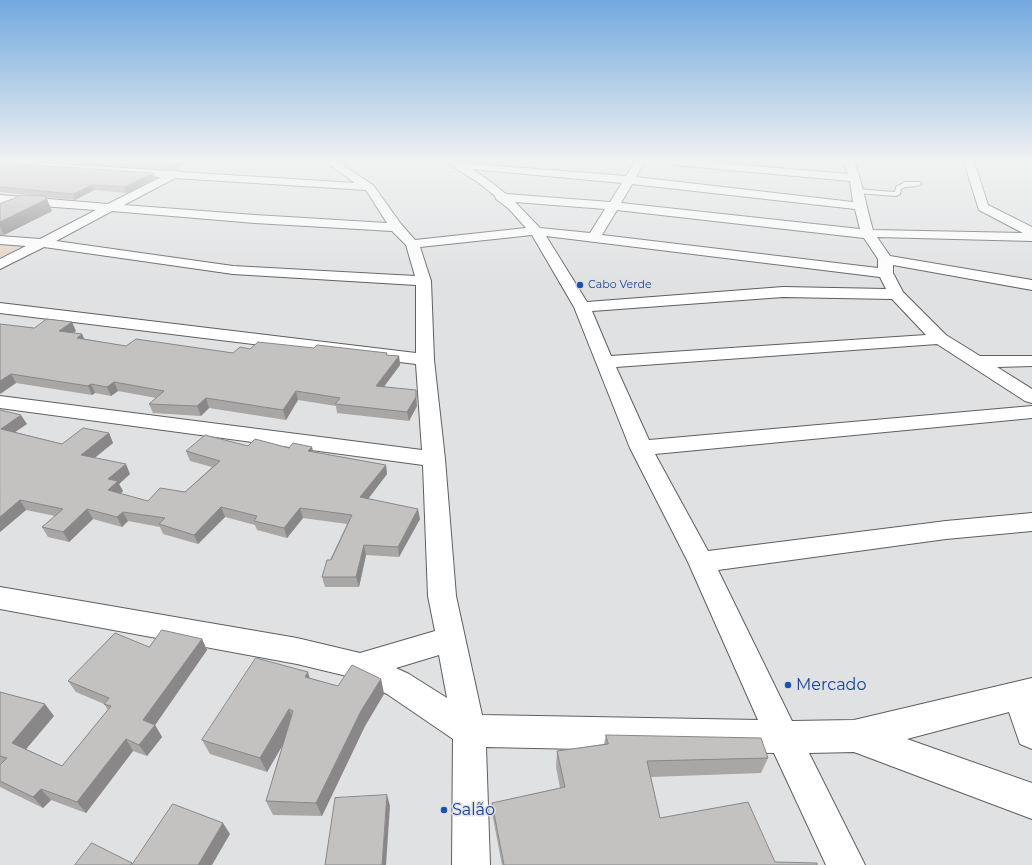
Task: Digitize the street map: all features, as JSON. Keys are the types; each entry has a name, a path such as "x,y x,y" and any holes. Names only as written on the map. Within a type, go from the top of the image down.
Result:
{"street":[{"path":"0,207 11,202"},
{"path":"33,202 255,219 396,227"},
{"path":"0,265 122,202"},
{"path":"380,202 396,227 412,244 424,281 425,360 434,459 442,596 469,732 471,865"},
{"path":"507,202 536,231 582,307 641,448 701,562 783,737 846,865"},
{"path":"568,202 614,206 868,234 885,233 1032,237"},
{"path":"594,237 616,202"},
{"path":"828,202 860,206"},
{"path":"859,202 868,234 886,266 896,294 940,339 1032,397"},
{"path":"982,202 983,207 996,215 1032,232"},
{"path":"412,244 536,231 886,266 1032,285"},
{"path":"0,240 43,244 233,270 424,281"},
{"path":"582,307 783,292 896,294"},
{"path":"0,308 425,360"},
{"path":"604,362 940,339"},
{"path":"976,362 1032,361"},
{"path":"0,402 434,459"},
{"path":"641,448 1032,412"},
{"path":"701,562 946,530 1032,522"},
{"path":"0,598 298,651 360,666 398,684 469,732 783,737 854,736 1025,694 1032,732"},
{"path":"360,666 450,639"},
{"path":"854,736 1032,801"}],"shaded area":[{"path":"0,240 43,243 0,265"}],"building":[{"path":"4,202 40,202 0,222 0,204"},
{"path":"47,319 72,322 59,331 82,334 77,338 126,346 136,339 233,353 240,347 250,349 258,342 314,348 317,345 387,353 386,355 399,356 376,386 416,390 416,397 407,412 335,404 340,398 296,391 283,410 206,398 197,406 149,404 164,391 114,382 107,387 91,384 88,386 11,374 0,381 0,324 34,328"},
{"path":"0,410 21,415 1,429 62,444 83,428 109,433 81,455 126,464 108,479 118,481 108,490 148,501 160,488 185,492 220,461 186,451 205,435 248,446 255,439 289,448 293,443 312,447 308,451 386,465 360,497 418,509 398,547 364,545 356,577 322,577 327,560 331,560 352,515 300,508 284,528 254,521 257,516 221,507 194,535 159,524 165,518 123,512 117,517 87,509 63,532 42,527 63,509 20,500 0,517"},
{"path":"162,630 202,639 143,720 155,725 139,745 126,739 77,802 41,789 33,797 0,781 0,765 7,758 0,756 0,692 45,704 12,743 62,766 111,706 104,704 109,698 68,681 115,633 149,647"},
{"path":"256,658 308,672 305,677 338,686 352,665 381,679 361,711 316,803 266,801 293,711 289,709 260,758 202,740"},
{"path":"606,735 761,738 768,758 647,761 660,818 748,802 775,862 817,863 817,865 504,865 492,803 565,787 557,751 608,744"},
{"path":"387,795 382,865 325,865 335,798"},
{"path":"173,804 223,823 198,865 132,865"},
{"path":"92,843 132,863 130,865 75,865"}],"place":[{"name":"Cabo Verde","path":"580,285"},
{"name":"Mercado","path":"788,685"},
{"name":"Salão","path":"444,810"}]}
